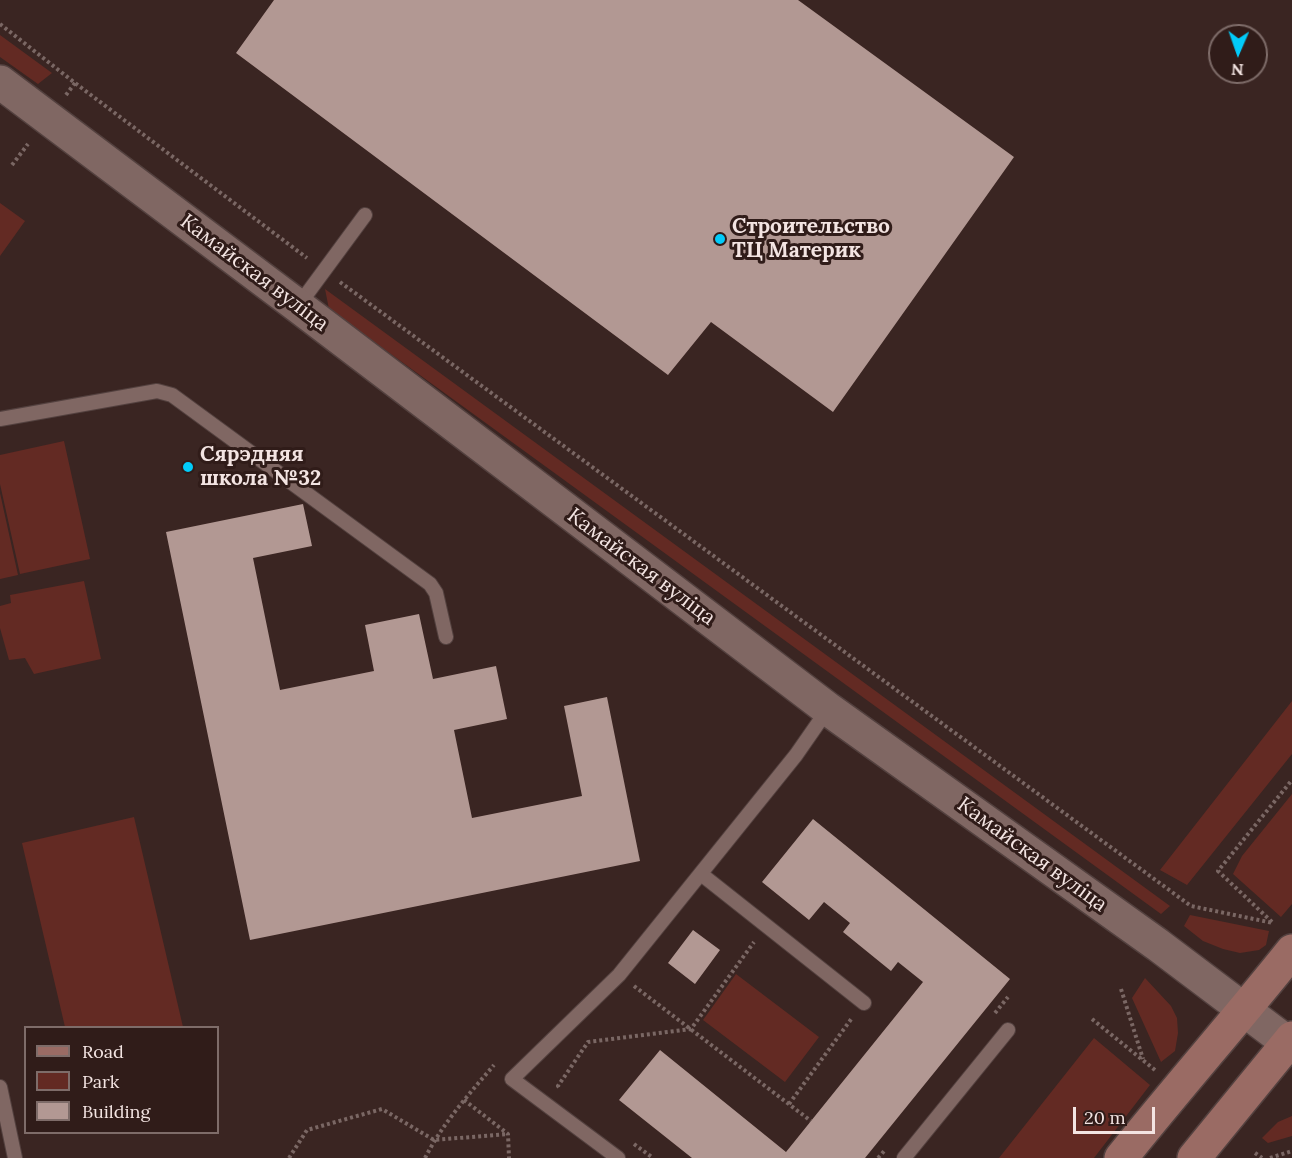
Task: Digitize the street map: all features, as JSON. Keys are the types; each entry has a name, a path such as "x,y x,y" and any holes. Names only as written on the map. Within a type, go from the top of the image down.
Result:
{"main road":[{"path":"1121,1158 1244,1010 1286,940"},
{"path":"1194,1158 1291,1042"}],"street":[{"name":"Камайская вуліца","path":"0,83 298,306 828,709 1291,1042"}],"lane":[{"path":"298,306 365,215"},
{"path":"0,420 157,391 172,394 430,584 436,593 446,637"},
{"path":"618,1158 512,1079 619,975 796,755 828,709"},
{"path":"701,874 864,1004"},
{"path":"904,1158 1008,1030"},
{"path":"0,1087 15,1158"}],"path":[{"path":"0,24 323,270 1191,906 1273,923"},
{"path":"66,95 75,83"},
{"path":"12,165 28,144"},
{"path":"1286,940 1273,923 1218,871 1292,780"},
{"path":"567,1093 558,1086 588,1042 691,1029 766,926"},
{"path":"619,975 811,1120"},
{"path":"1092,1019 1143,1059 1121,989"},
{"path":"789,1104 864,1004"},
{"path":"425,1158 434,1140 495,1064 512,1079"},
{"path":"464,1100 508,1134 509,1158"},
{"path":"289,1158 308,1130 382,1109 434,1140 508,1134"},
{"path":"634,1144 652,1158"},
{"path":"1270,1158 1292,1151"},
{"path":"1255,1153 1262,1158"}],"green space":[{"path":"0,35 52,73 38,84 0,57"},
{"path":"0,203 25,221 0,256"},
{"path":"325,289 1170,906 1161,914 329,309"},
{"path":"64,441 90,559 20,574 0,484 0,455"},
{"path":"0,493 18,575 0,579"},
{"path":"84,581 101,659 34,674 25,658 9,660 0,628 0,606 11,603 10,595"},
{"path":"1292,701 1292,754 1187,885 1160,870"},
{"path":"1292,794 1292,904 1281,917 1233,874 1242,856"},
{"path":"134,817 183,1026 65,1026 22,843"},
{"path":"1190,915 1269,931 1266,945 1259,950 1240,953 1223,949 1203,941 1184,926"},
{"path":"736,974 819,1037 785,1082 703,1020"},
{"path":"1145,978 1171,1006 1177,1018 1178,1033 1175,1051 1161,1062 1132,998"},
{"path":"1094,1038 1150,1085 1094,1158 999,1158"},
{"path":"1292,1116 1292,1136 1268,1143 1262,1138 1278,1122"}],"building":[{"name":"Строительство ТЦ Материк","path":"274,0 798,0 1014,157 833,412 711,322 668,375 236,53"},
{"path":"303,504 312,546 253,558 280,690 374,671 365,625 419,614 433,679 496,666 507,719 454,730 472,818 582,796 564,706 607,697 640,861 250,940 166,532"},
{"path":"813,819 1010,979 865,1158 692,1158 619,1100 660,1050 786,1152 923,982 898,962 891,971 843,932 850,923 824,902 809,920 762,882"},
{"path":"693,930 720,950 695,984 668,963"}],"place":[{"name":"Строительство ТЦ Материк","path":"720,239"},
{"name":"Сярэдняя школа №32","path":"188,467"}]}
